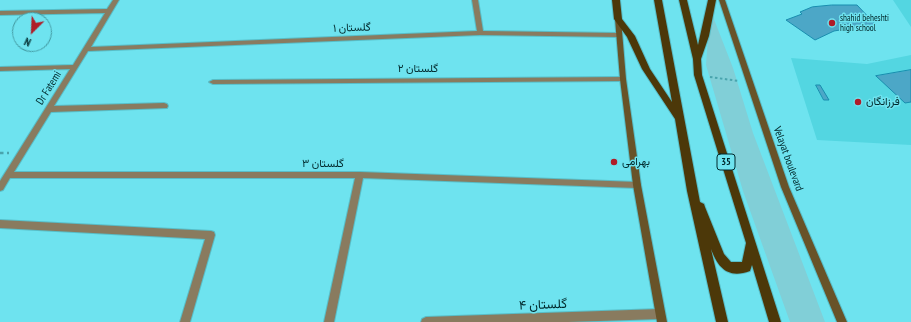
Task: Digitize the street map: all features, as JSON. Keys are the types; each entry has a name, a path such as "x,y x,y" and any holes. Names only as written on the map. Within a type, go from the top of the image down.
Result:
{"main road":[{"path":"616,0 618,35 637,185 661,318"},
{"path":"658,0 692,191 722,322"},
{"name":"35","path":"683,0 697,60 698,75 775,322"},
{"path":"697,60 705,36 712,0"},
{"name":"Velayat boulevard","path":"722,0 785,187 842,322"},
{"path":"618,19 631,36 646,69 679,121"},
{"path":"692,191 707,222 719,257 728,267 737,269 746,267 749,259 750,238"}],"street":[{"name":"Dr Fatemi","path":"0,188 116,0"},
{"path":"475,0 480,33"},
{"path":"0,13 109,12"},
{"name":"گلستان ۱","path":"86,49 480,33 618,35"},
{"path":"0,69 75,67"},
{"name":"گلستان ۲","path":"214,82 623,79"},
{"path":"49,109 164,106"},
{"name":"گلستان ۳","path":"8,175 360,175 637,185"},
{"path":"329,322 360,175"},
{"path":"0,224 211,235 185,322"},
{"name":"گلستان ۴","path":"426,322 661,318"}],"path":[{"path":"698,75 749,83"}],"shaded area":[{"path":"893,0 911,0 911,27"},
{"path":"710,9 733,68 753,133 825,322 790,322 743,191 706,65"},
{"name":"فرزانگان","path":"911,55 911,145 817,140 791,58 867,64"}],"building":[{"name":"shahid beheshti high school","path":"857,5 876,25 834,31 815,40 786,20 802,14 800,12 812,7"},
{"path":"911,70 911,102 905,103 876,76"},
{"path":"816,85 820,85 829,100 824,100"}],"place":[{"name":"shahid beheshti high school","path":"832,23"},
{"name":"فرزانگان","path":"858,102"},
{"name":"بهرامی","path":"614,162"}]}
